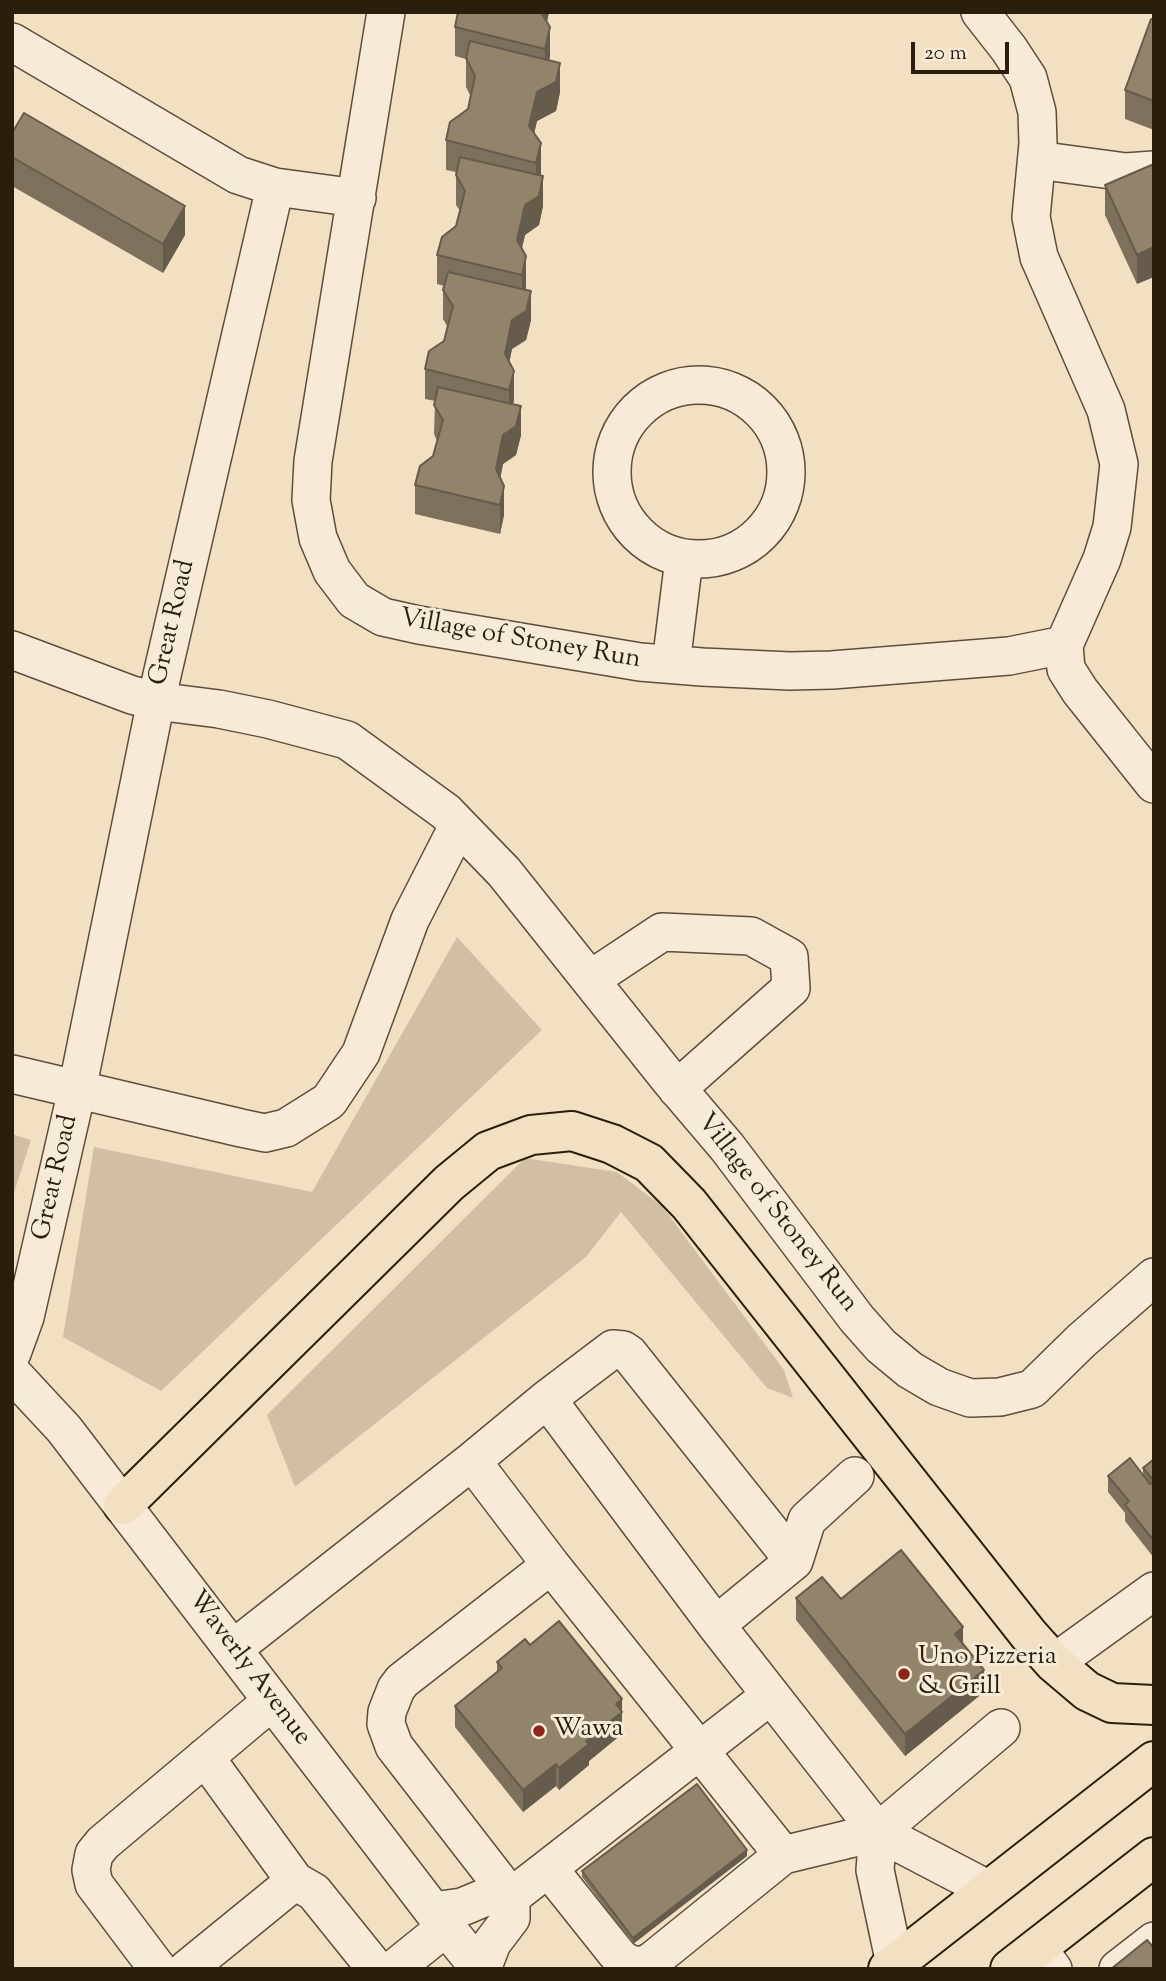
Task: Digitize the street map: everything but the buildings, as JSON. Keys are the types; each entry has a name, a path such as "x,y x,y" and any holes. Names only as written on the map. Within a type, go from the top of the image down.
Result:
{"highway":[{"path":"123,1505 449,1183 488,1151 531,1135 572,1131 612,1144 649,1163 689,1203 1020,1624 1054,1663 1087,1691 1112,1703 1154,1705"},
{"path":"891,1966 1154,1761"},
{"path":"1033,1962 1154,1857"}],"street":[{"path":"12,42 238,175 275,187 357,198 386,12"},
{"path":"980,12 1028,78 1037,112 1037,160 1031,217 1039,257 1106,411 1119,464 1112,527 1102,559 1064,645 1066,669 1080,691 1154,784"},
{"path":"1037,160 1126,172 1154,170"},
{"name":"Great Road","path":"12,1353 25,1317 77,1090 156,701 275,187"},
{"name":"Village of Stoney Run","path":"357,198 313,461 311,500 318,538 332,572 354,600 383,617 640,662 758,670 832,670 1009,656 1064,645"},
{"path":"705,383 732,390 756,404 774,425 785,451 787,479 780,506 765,530 744,548 715,558 684,559 656,549 632,529 617,503 611,473 616,443 631,416 652,398 677,386 705,383"},
{"path":"671,664 684,559"},
{"name":"Village of Stoney Run","path":"12,650 97,683 156,701 268,719 347,740 446,813 504,872 677,1089 727,1147 865,1328 881,1346 910,1370 939,1387 970,1398 1000,1397 1032,1388 1154,1277"},
{"path":"12,1074 265,1133 286,1128 330,1101 361,1054 410,920 458,827"},
{"path":"590,979 662,932 751,936 789,957 791,988 677,1089"},
{"path":"233,1649 547,1399 610,1350 617,1348 626,1351 793,1561"},
{"name":"Waverly Avenue","path":"12,1373 64,1429 439,1919 481,1969"},
{"path":"547,1399 716,1625 878,1832 989,1890"},
{"path":"472,1461 783,1855"},
{"path":"716,1625 793,1561 807,1520 855,1476"},
{"path":"481,1969 492,1943 511,1918 511,1897 394,1746 386,1724 387,1712 402,1681 551,1564"},
{"path":"1054,1663 1154,1591"},
{"path":"394,1969 439,1919 491,1895 511,1897 771,1695"},
{"path":"158,1969 94,1884 91,1877 94,1854 103,1843 272,1701"},
{"path":"549,1869 620,1958 629,1964 642,1966 652,1961 783,1855 878,1832 1001,1728"},
{"path":"205,1757 295,1881 314,1892 376,1969"},
{"path":"878,1832 875,1870 891,1966"},
{"path":"187,1969 295,1881"},
{"path":"1118,1969 1154,1941"}],"shaded area":[{"path":"457,937 542,1030 161,1391 63,1337 94,1147 312,1192"},
{"path":"12,1134 31,1140 12,1199"},
{"path":"525,1158 617,1172 662,1206 784,1370 793,1398 767,1388 621,1212 586,1257 295,1487 267,1415"}],"place":[{"name":"Uno Pizzeria & Grill","path":"904,1674"},
{"name":"Wawa","path":"539,1731"}]}
